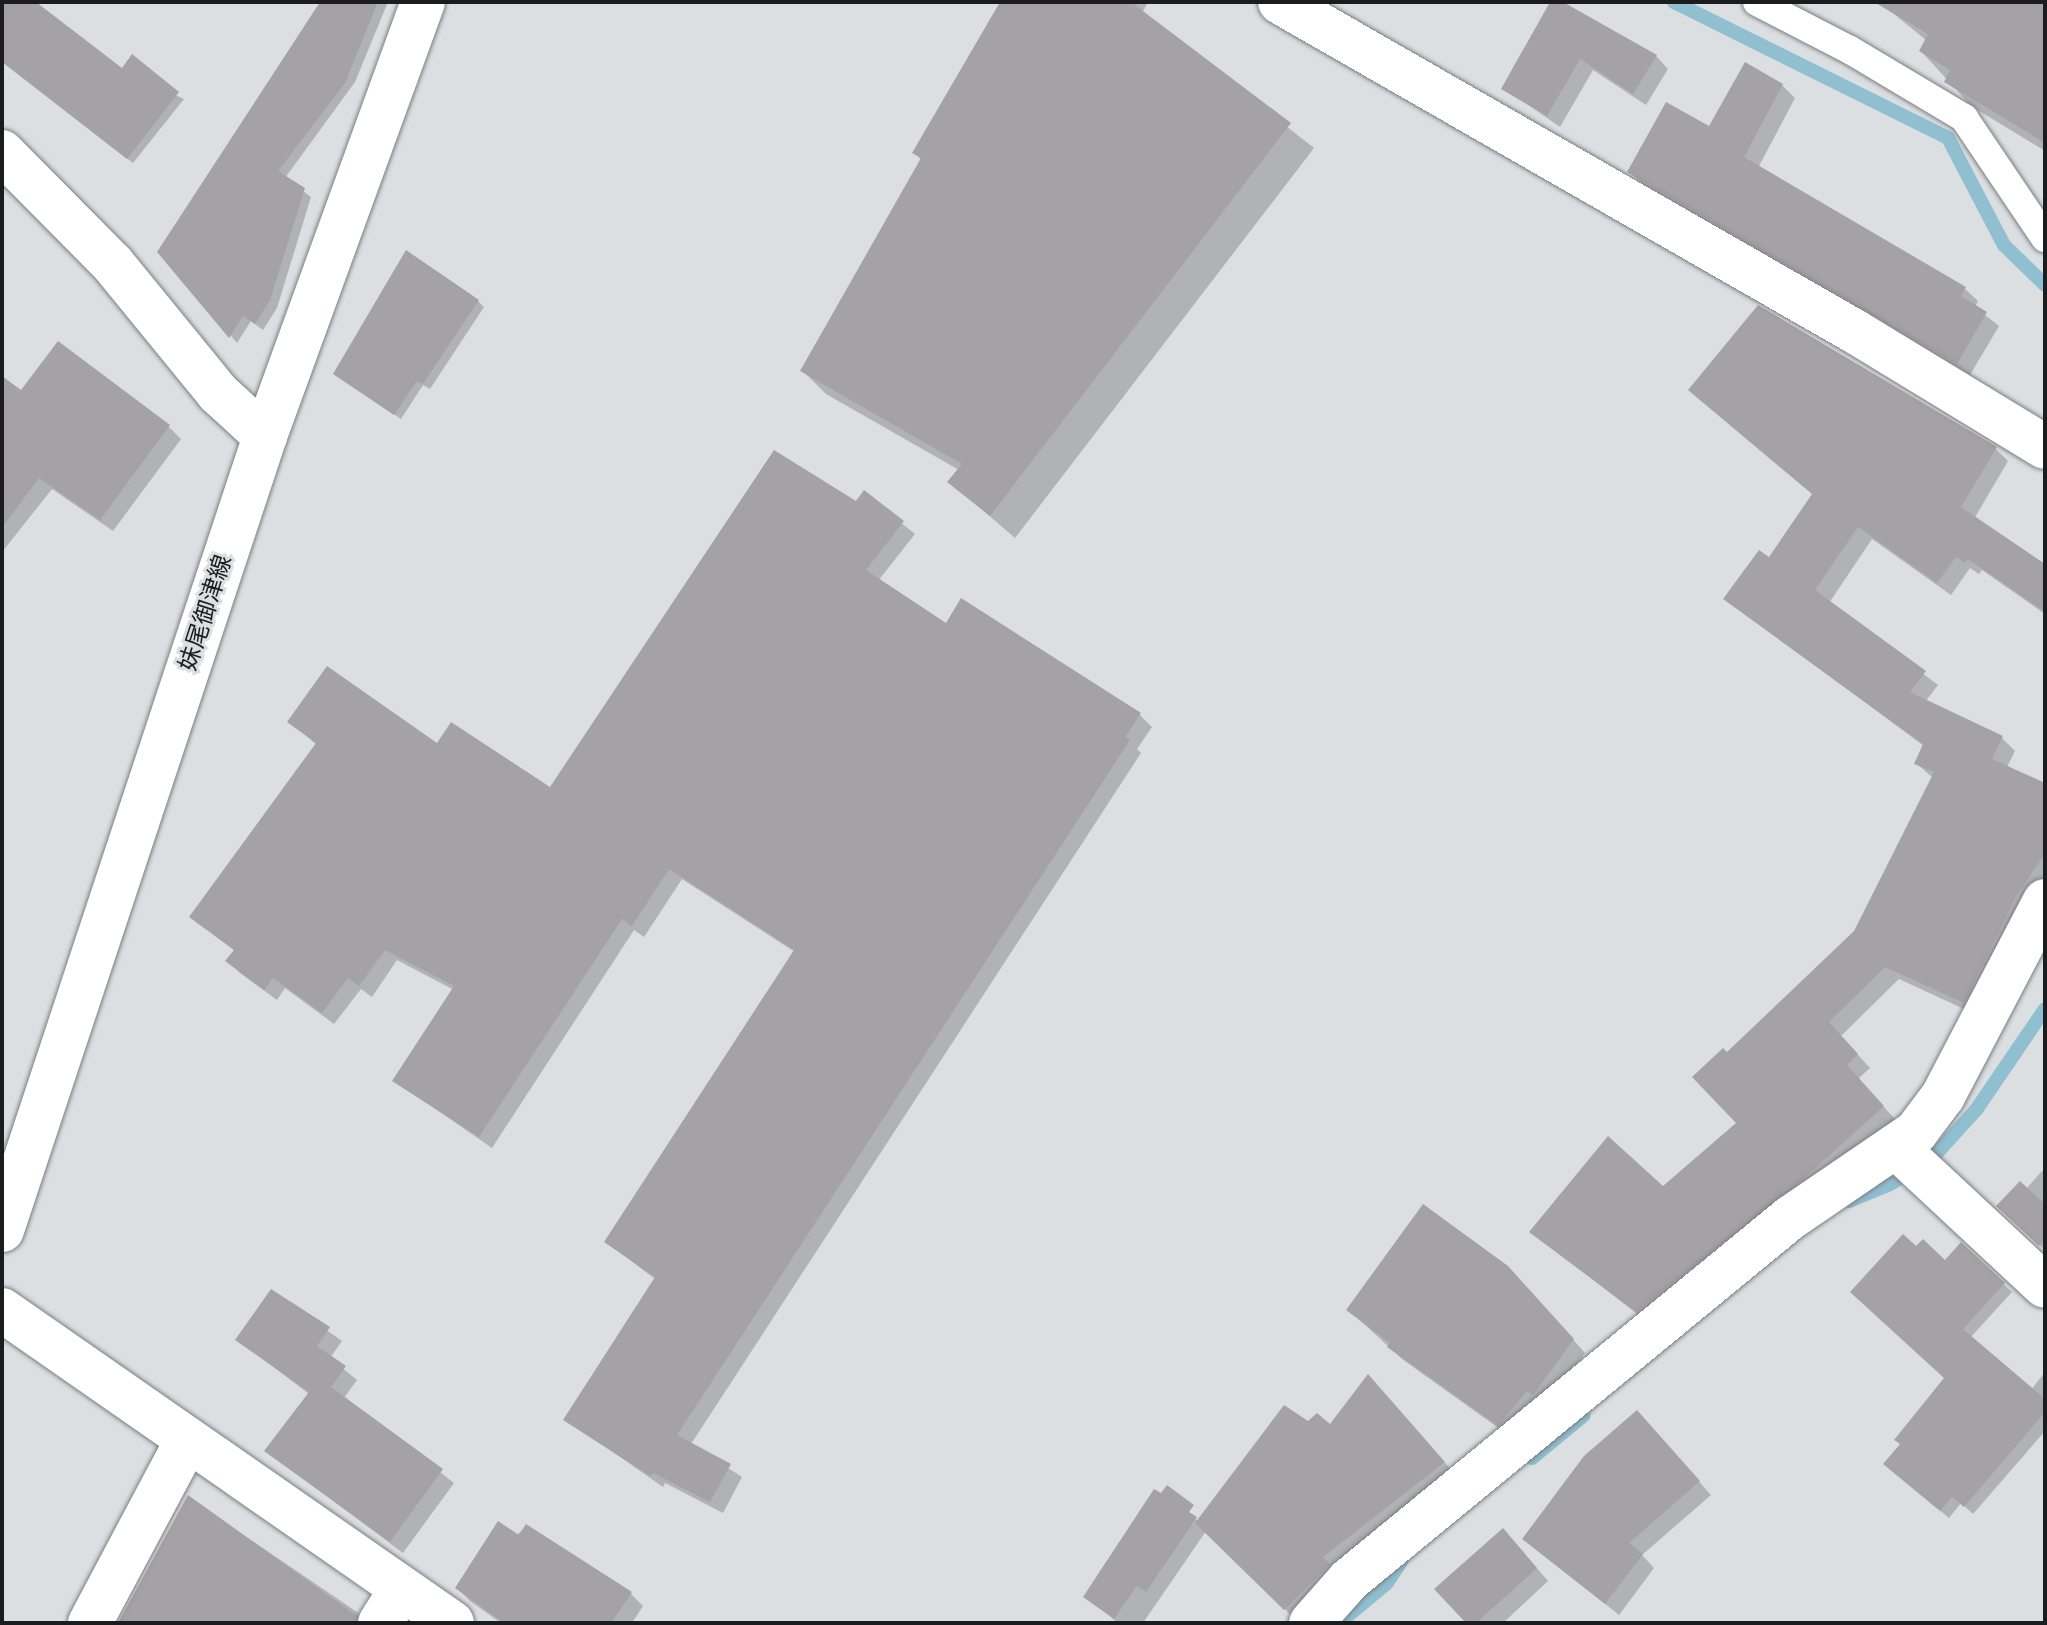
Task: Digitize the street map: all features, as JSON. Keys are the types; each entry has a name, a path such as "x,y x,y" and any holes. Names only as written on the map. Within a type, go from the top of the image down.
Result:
{"street":[{"name":"妹尾御津線","path":"2,1230 265,436 423,2"},
{"path":"1280,2 1854,331 2045,447"},
{"path":"2,152 112,263 218,393 265,436"},
{"path":"1311,1623 1349,1580 1790,1218 1911,1162 2045,901"},
{"path":"1911,1162 2045,1286"},
{"path":"2,1310 188,1439 391,1606 452,1623"},
{"path":"90,1623 188,1439"}],"lane":[{"path":"1757,2 1850,50 1964,118 2045,238"}],"building":[{"path":"2,2 36,2 122,68 132,54 179,92 127,159 2,62"},
{"path":"320,2 378,2 345,83 278,171 305,188 270,300 255,324 243,316 229,338 157,252"},
{"path":"1000,2 1131,2 1291,123 990,516 947,482 962,464 800,371 921,158 912,153"},
{"path":"1550,2 1563,2 1657,55 1633,94 1580,59 1547,116 1501,89"},
{"path":"1874,2 2045,2 2045,143 1944,82 1950,70 1919,51 1928,34"},
{"path":"1745,62 1783,84 1744,157 1966,287 1961,296 1987,312 1957,364 1627,172 1666,102 1709,126"},
{"path":"406,250 479,300 423,384 417,381 394,415 333,374"},
{"path":"1758,305 1997,447 1961,507 2045,564 2045,612 1968,559 1965,563 1956,557 1937,583 1858,527 1815,590 1926,671 1910,692 2003,736 1992,759 2045,783 2045,854 2016,896 1964,1003 1885,967 1829,1022 1858,1054 1847,1065 1884,1106 1802,1180 1636,1312 1529,1232 1608,1136 1663,1186 1736,1123 1692,1077 1723,1048 1727,1052 1854,931 1934,772 1914,764 1923,744 1723,599 1759,550 1769,557 1812,494 1688,390"},
{"path":"58,341 170,425 100,520 39,478 2,528 2,376 21,390"},
{"path":"774,450 856,501 864,490 904,521 866,570 946,623 961,598 1141,713 1125,737 1130,740 677,1435 731,1464 710,1502 653,1473 650,1476 563,1420 655,1277 604,1242 794,950 669,869 632,926 622,919 479,1137 392,1081 454,986 385,950 359,986 348,978 322,1013 273,978 264,990 225,961 234,950 189,917 316,743 287,722 327,666 437,743 451,722 550,787"},
{"path":"2020,1181 2045,1204 2045,1239 2039,1246 1996,1206"},
{"path":"1423,1204 1508,1266 1574,1339 1533,1395 1527,1391 1498,1426 1387,1347 1390,1343 1346,1310"},
{"path":"1903,1234 1916,1246 1923,1239 1945,1260 1961,1242 2005,1283 1963,1329 2045,1399 2045,1412 1964,1507 1952,1497 1940,1511 1883,1464 1900,1444 1894,1440 1944,1378 1850,1292"},
{"path":"271,1289 330,1327 317,1346 346,1366 331,1387 443,1469 390,1542 264,1451 309,1392 235,1340"},
{"path":"1368,1374 1445,1462 1323,1557 1330,1564 1284,1610 1195,1523 1284,1405 1308,1421 1317,1413 1330,1424"},
{"path":"1637,1410 1700,1481 1629,1543 1643,1554 1605,1604 1522,1539 1584,1456"},
{"path":"1167,1485 1194,1505 1189,1512 1197,1517 1146,1592 1137,1586 1114,1619 1083,1597 1154,1489 1161,1493"},
{"path":"188,1495 357,1616 355,1623 118,1623"},
{"path":"498,1521 519,1535 526,1524 632,1592 611,1623 504,1623 455,1588"},
{"path":"1503,1528 1537,1568 1476,1623 1466,1623 1434,1589"}],"waterway":[{"path":"1674,2 1948,138 2004,245 2045,285"},
{"path":"1849,1201 1890,1184 1935,1155 1976,1110 2045,1009"},
{"path":"1532,1458 1584,1415"},
{"path":"1339,1623 1387,1583 1402,1560"}]}
